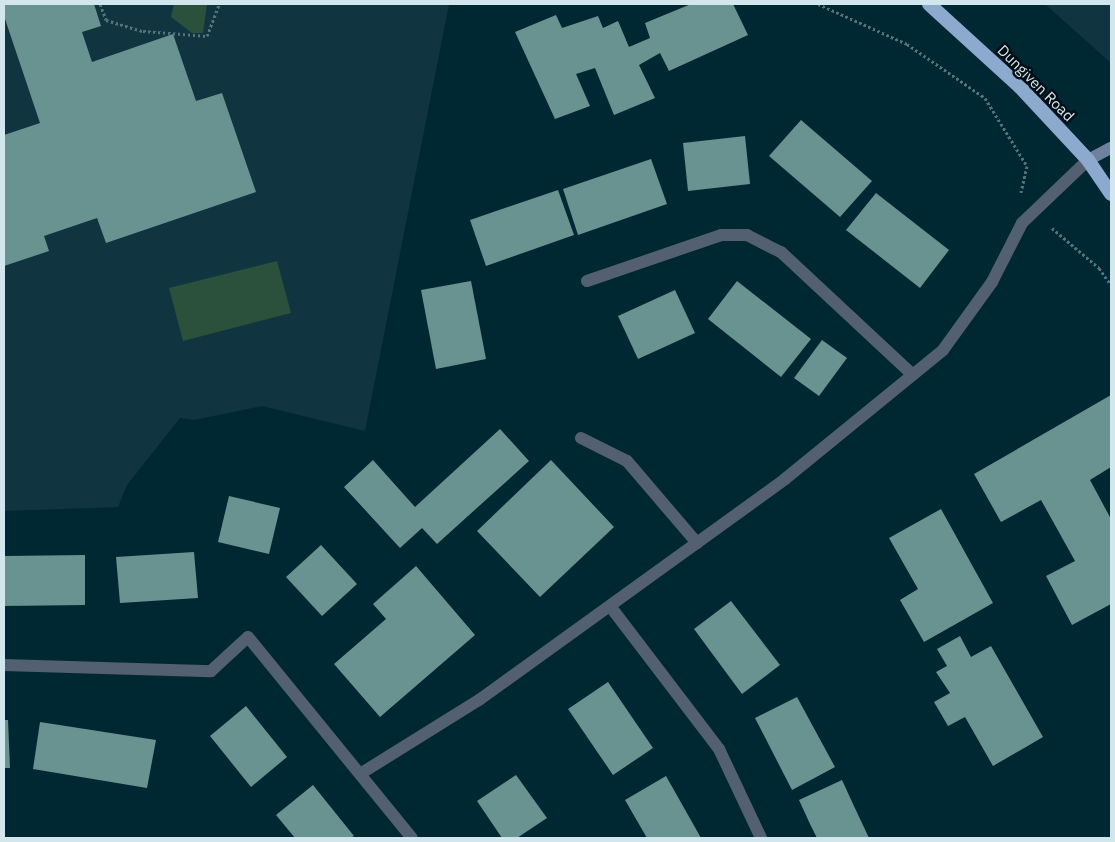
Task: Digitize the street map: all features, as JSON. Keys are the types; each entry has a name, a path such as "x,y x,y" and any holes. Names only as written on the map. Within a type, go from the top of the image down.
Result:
{"highway":[{"name":"Dungiven Road","path":"929,4 1020,86 1088,160 1111,194"}],"main road":[{"path":"1088,160 1111,148"}],"street":[{"path":"360,774 480,700 785,479 943,350 992,282 1031,211 1088,160"},
{"path":"587,281 720,235 747,235 781,252 913,375"},
{"path":"581,438 627,460 697,543"},
{"path":"610,606 719,749 761,838"},
{"path":"4,665 211,671 248,637 412,838"}],"path":[{"path":"100,4 106,20 143,31 207,36 219,4"},
{"path":"818,4 907,44 984,98 1027,166 1019,190 1031,211 1099,268 1111,285"}],"shaded area":[{"path":"4,4 449,4 365,431 262,406 194,420 180,418 127,485 118,507 4,511"},
{"path":"1045,4 1111,4 1111,63"}],"green space":[{"path":"174,4 207,4 203,33 192,33 171,17"},
{"path":"277,261 291,313 183,341 169,288"}],"building":[{"path":"4,4 94,4 101,26 82,32 92,62 173,34 196,101 222,93 256,192 106,243 97,218 44,236 49,251 4,266 4,135 40,123 4,16"},
{"path":"691,4 733,4 748,35 669,71 660,53 639,65 655,98 614,115 595,68 576,74 590,106 555,119 515,32 556,15 562,28 598,16 603,28 618,21 629,47 650,38 645,23"},
{"path":"801,120 872,181 840,217 769,156"},
{"path":"745,136 750,184 688,191 683,143"},
{"path":"651,159 667,204 578,235 563,189"},
{"path":"558,190 574,235 486,266 470,220"},
{"path":"876,193 949,250 920,288 846,230"},
{"path":"471,281 486,359 436,369 421,290"},
{"path":"737,281 811,339 781,377 708,319"},
{"path":"675,290 695,333 638,359 618,316"},
{"path":"822,340 847,358 819,396 794,378"},
{"path":"1111,395 1111,467 1090,480 1111,519 1111,604 1072,625 1046,576 1075,561 1041,500 1001,522 974,474"},
{"path":"500,429 529,461 437,544 422,528 400,548 344,487 373,460 415,507"},
{"path":"551,460 614,527 540,597 477,531"},
{"path":"229,496 280,508 269,554 218,542"},
{"path":"941,509 993,603 924,642 900,600 918,589 889,538"},
{"path":"321,545 357,584 322,616 286,577"},
{"path":"194,552 198,598 120,603 116,557"},
{"path":"85,555 85,605 4,606 4,556"},
{"path":"416,566 475,635 380,717 334,664 386,619 373,604"},
{"path":"731,601 780,665 742,694 694,629"},
{"path":"960,636 971,657 991,646 1043,737 993,766 965,717 948,726 934,702 950,693 936,672 947,666 937,649"},
{"path":"608,682 653,748 613,775 568,709"},
{"path":"797,697 835,767 792,790 755,718"},
{"path":"246,706 287,757 251,787 210,736"},
{"path":"4,720 8,720 10,768 4,768"},
{"path":"40,722 156,740 147,788 33,769"},
{"path":"516,775 547,818 517,838 502,838 477,801"},
{"path":"666,776 701,838 647,838 625,800"},
{"path":"842,780 869,838 817,838 810,824 799,800"},
{"path":"313,785 354,836 350,838 295,838 276,815"}]}
